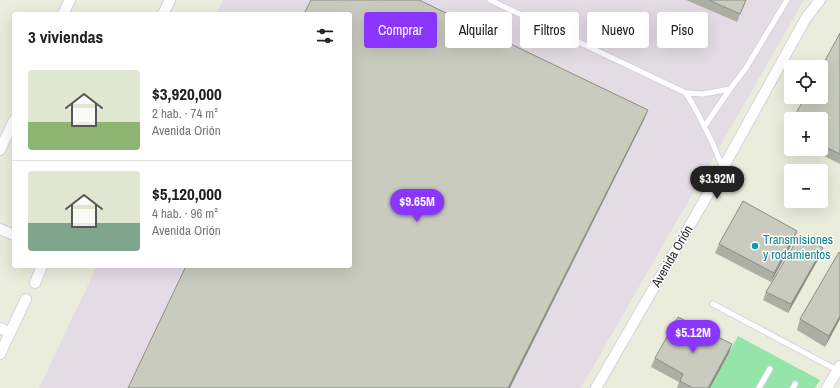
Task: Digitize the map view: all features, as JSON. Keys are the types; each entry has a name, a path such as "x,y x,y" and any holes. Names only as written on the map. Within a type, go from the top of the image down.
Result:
{"street":[{"path":"64,12 70,0"},
{"path":"164,12 170,0"},
{"name":"Avenida Orión","path":"596,388 723,168 806,18 820,0"},
{"path":"0,150 12,124"},
{"path":"0,229 12,234"},
{"path":"35,283 41,268"},
{"path":"0,354 26,299"},
{"path":"0,328 10,333"},
{"path":"827,388 839,368"}],"lane":[{"path":"490,0 686,93 704,94 730,89"},
{"path":"704,127 746,68 787,0"},
{"path":"686,93 697,112 723,168"},
{"path":"713,304 839,368"},
{"path":"759,388 770,369"}],"shaded area":[{"path":"223,0 804,0 581,388 39,388 96,268 352,268 352,12 218,12"}],"green space":[{"path":"738,336 820,380 815,388 710,388"}],"building":[{"path":"311,0 419,0 445,12 445,48 512,48 512,45 648,110 508,388 128,388 185,268 352,268 352,12 305,12"},
{"path":"709,0 746,0 740,14"},
{"path":"840,33 840,154 828,148 828,112 797,112 801,104 828,104 828,60 825,60"},
{"name":"Transmisiones y rodamientos","path":"743,201 797,231 774,273 719,244"},
{"path":"800,235 823,248 791,304 766,292"},
{"path":"839,252 840,316 829,336 800,319"},
{"path":"678,317 732,344 708,388 693,388 680,381 683,374 655,358"}],"place":[{"name":"Transmisiones y rodamientos","path":"755,246"}]}
